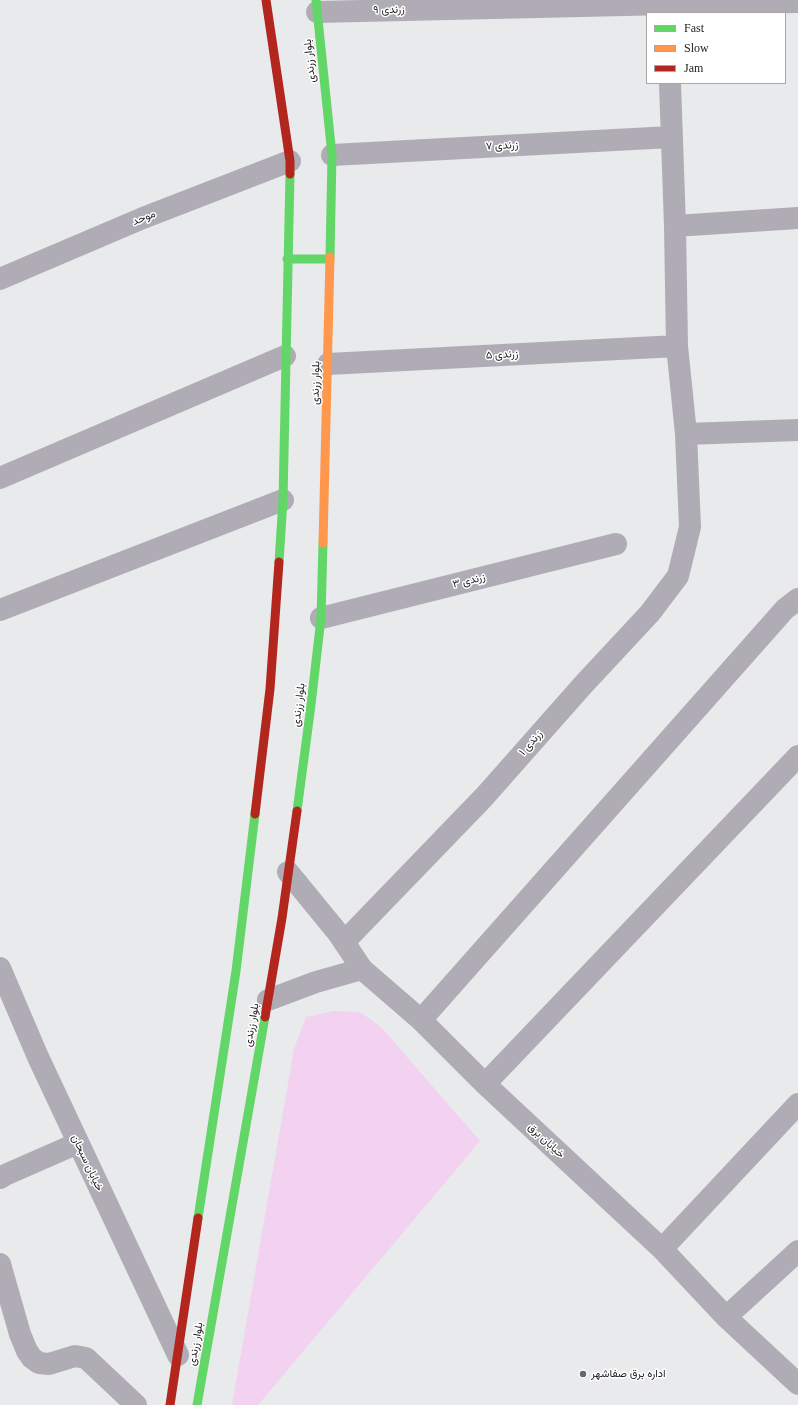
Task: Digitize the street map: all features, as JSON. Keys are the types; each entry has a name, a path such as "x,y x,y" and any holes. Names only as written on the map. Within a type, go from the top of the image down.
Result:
{"main road":[{"name":"بلوار زرندی","path":"170,1405 237,963 270,689 283,500 290,161 266,0"},
{"name":"بلوار زرندی","path":"197,1405 268,1000 288,872 311,705 321,618 332,155 316,6"},
{"path":"287,259 330,259"}],"street":[{"name":"زرندی ۹","path":"316,6 669,6 798,2"},
{"name":"زرندی ۱","path":"344,942 484,797 583,685 650,613 678,576 690,527 686,434 677,346 670,84"},
{"name":"زرندی ۷","path":"332,155 671,138"},
{"name":"موحد","path":"0,279 144,218 290,161"},
{"path":"675,226 798,218"},
{"name":"زرندی ۵","path":"328,364 677,346"},
{"path":"0,478 285,356"},
{"path":"686,434 798,430"},
{"path":"0,610 283,500"},
{"name":"زرندی ۳","path":"321,618 616,544"},
{"path":"421,1020 784,609 798,599"},
{"path":"485,1084 798,756"},
{"path":"268,1000 316,982 362,969 344,942 288,872"},
{"name":"خیابان سبحان","path":"0,968 38,1057 178,1355"},
{"name":"خیابان برق","path":"362,969 421,1020 485,1084 662,1249 726,1317 798,1384"},
{"path":"662,1249 798,1104"},
{"path":"0,1178 78,1143"},
{"path":"726,1317 798,1252"},
{"path":"0,1264 20,1334 27,1351 32,1358 39,1363 49,1364 75,1356 86,1358 136,1405"}],"shaded area":[{"path":"334,1011 360,1012 381,1027 480,1141 258,1405 232,1405 294,1049 306,1017"}],"traffic: fast":[{"path":"316,0 332,155 330,257"},
{"path":"279,562 283,500 290,174"},
{"path":"287,259 330,259"},
{"path":"297,811 321,618 323,543"},
{"path":"198,1218 236,971 255,814"},
{"path":"197,1405 265,1017"}],"traffic: slow":[{"path":"323,543 330,257"}],"traffic: jam":[{"path":"266,0 290,161 290,174"},
{"path":"255,814 270,689 279,562"},
{"path":"265,1017 282,918 297,811"},
{"path":"170,1405 198,1218"}],"place":[{"name":"اداره برق صفاشهر","path":"583,1374"}]}
